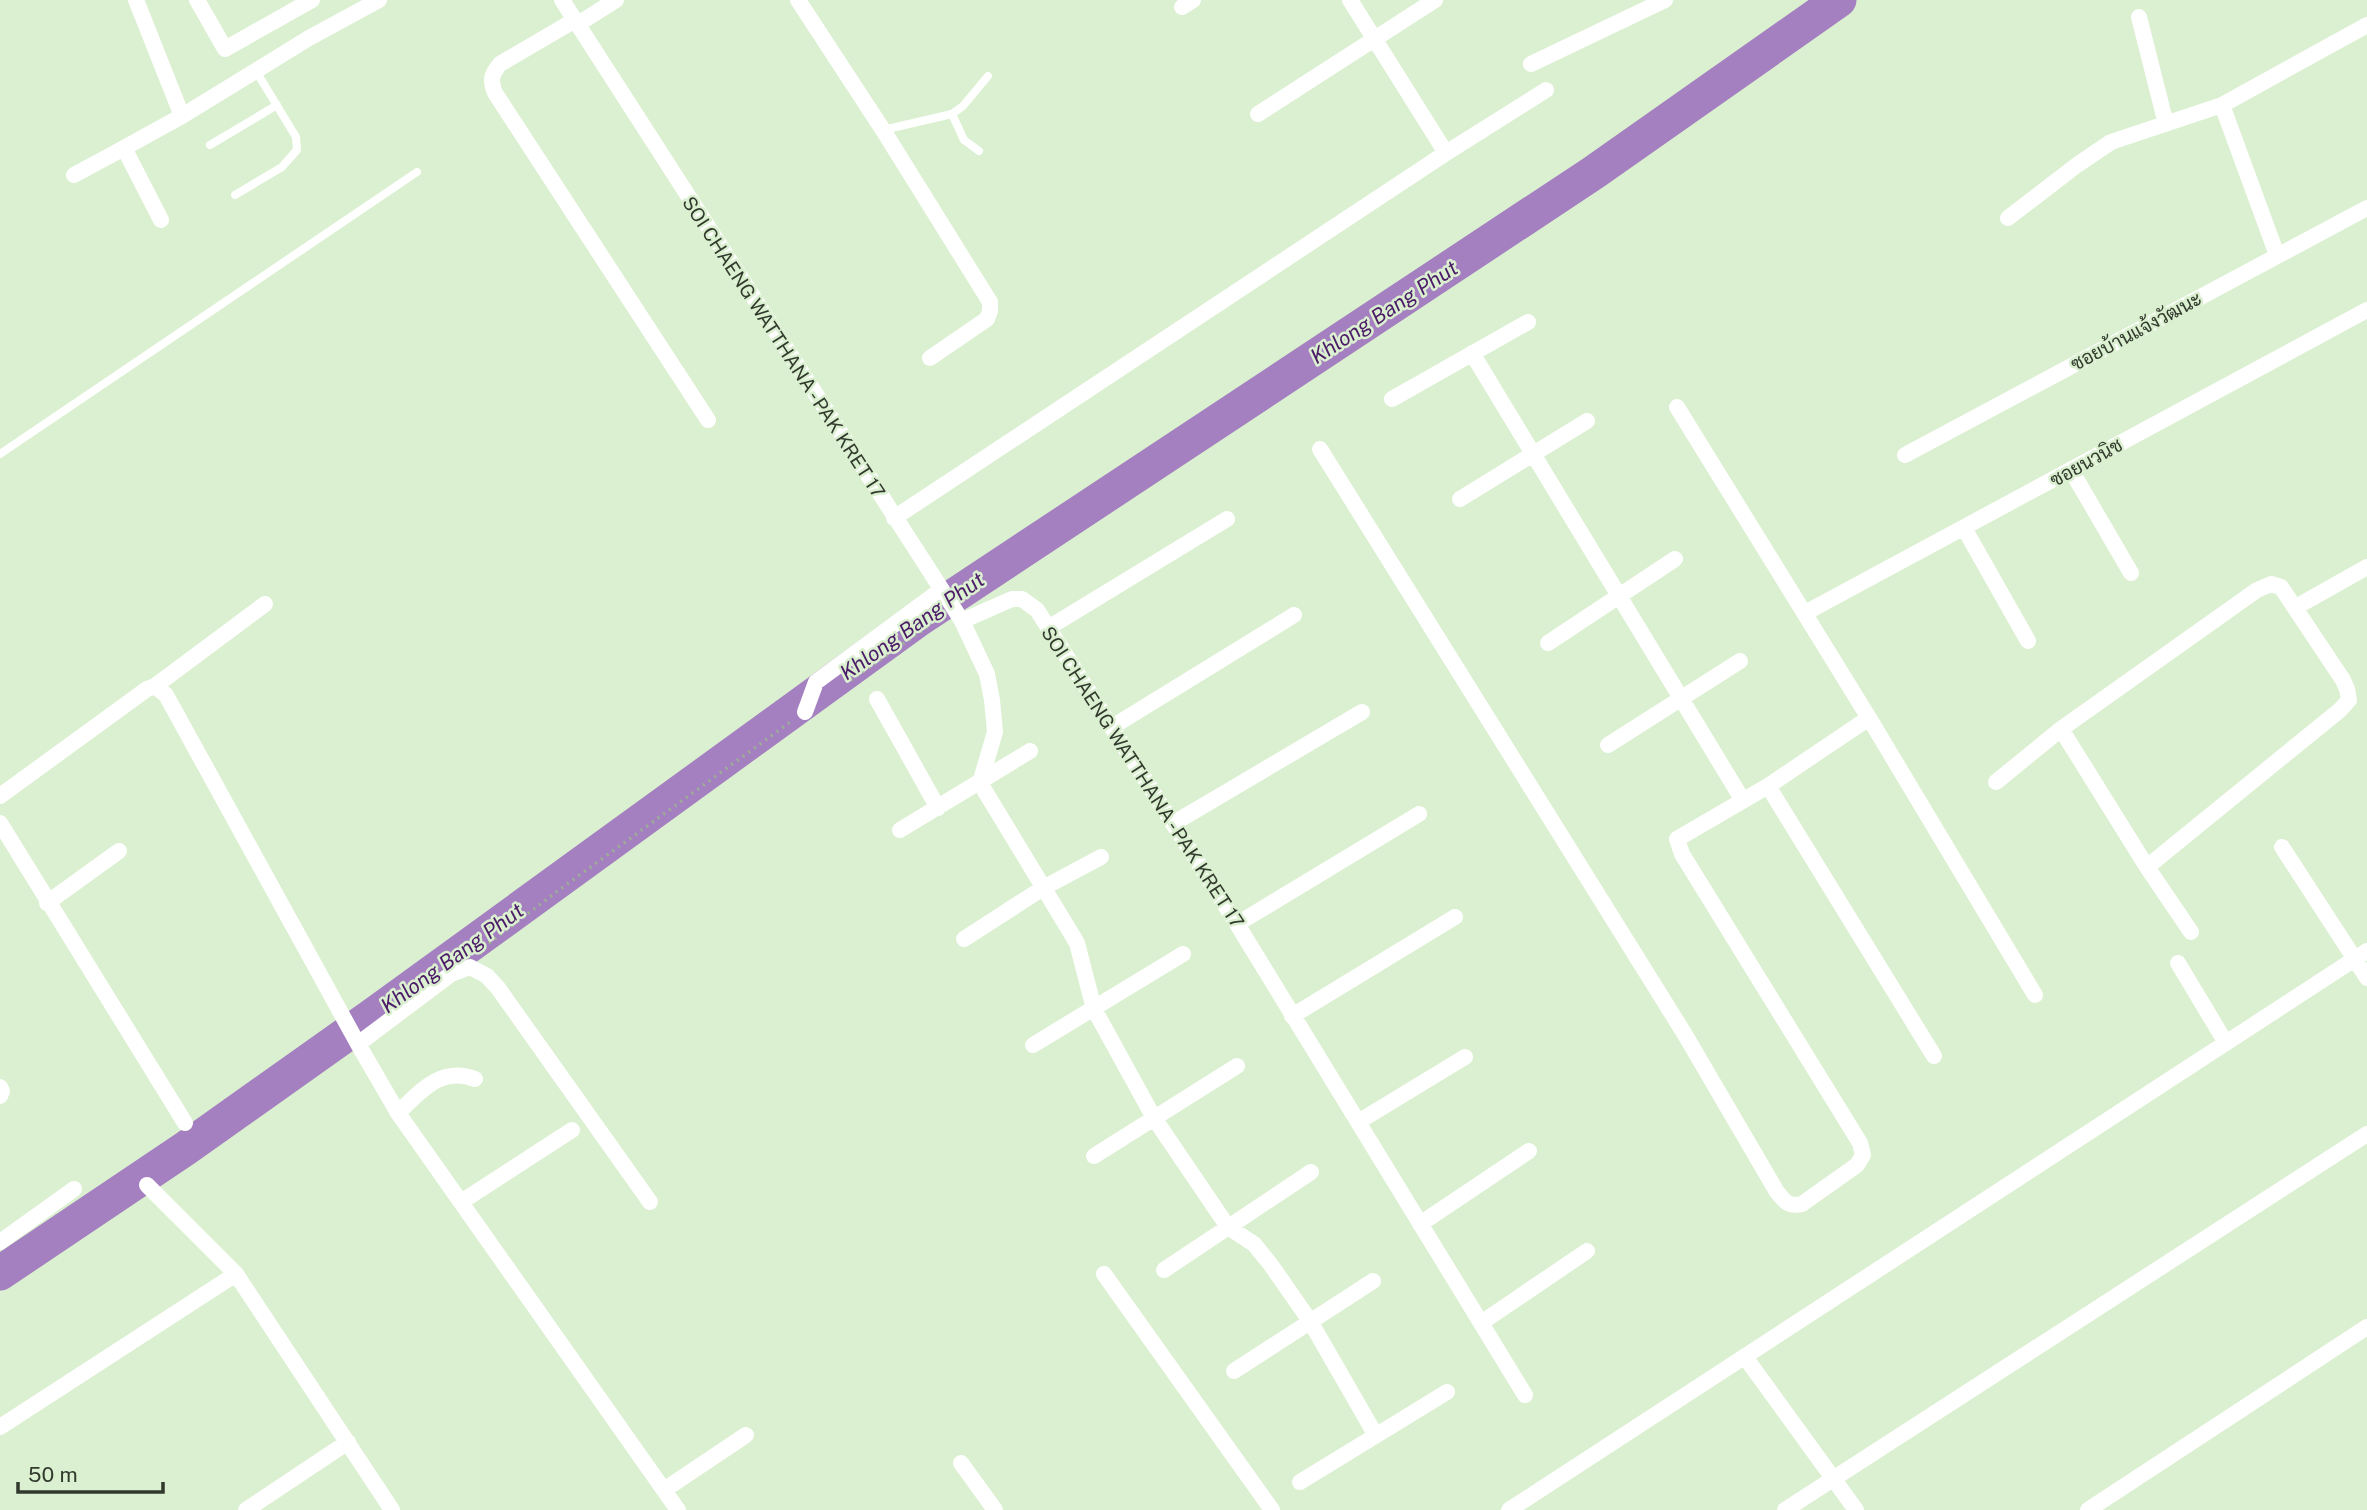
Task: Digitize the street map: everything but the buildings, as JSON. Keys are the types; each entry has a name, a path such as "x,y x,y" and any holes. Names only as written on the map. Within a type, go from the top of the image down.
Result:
{"street":[{"path":"136,0 182,116"},
{"path":"197,0 225,50 312,0"},
{"path":"74,175 182,116 379,0"},
{"name":"SOI CHAENG WATTHANA - PAK KRET 17","path":"562,0 962,621 1012,598 1022,599 1037,610 1237,924 1525,1395"},
{"path":"616,0 500,64 491,81 495,93 708,420"},
{"path":"798,0 990,302 987,319 930,358"},
{"path":"1350,0 1446,153"},
{"path":"1258,114 1435,0"},
{"path":"1531,64 1665,0"},
{"path":"2139,17 2166,124"},
{"path":"2008,218 2111,142 2222,105 2367,25"},
{"path":"894,518 1446,153 1546,90"},
{"path":"2222,105 2277,255"},
{"path":"124,148 161,220"},
{"name":"ซอยบ้านแจ้งวัฒนะ","path":"1905,455 2367,208"},
{"name":"ซอยนวนิช","path":"1805,613 2367,310"},
{"path":"1392,399 1528,321"},
{"path":"1472,353 1742,799"},
{"path":"1677,407 1869,718 2035,995"},
{"path":"1460,499 1587,421"},
{"path":"1320,449 1669,1010 1777,1192 1786,1203 1793,1206 1802,1204 1857,1165 1863,1155 1860,1143 1682,854 1677,839 1768,786 1869,718"},
{"path":"2071,470 2132,573"},
{"path":"1048,628 1227,519"},
{"path":"1964,528 2028,641"},
{"path":"1548,643 1675,559"},
{"path":"2296,607 2367,567"},
{"path":"1996,782 2061,729 2257,590 2271,584 2281,586 2343,680 2348,700 2340,710 2147,867"},
{"path":"805,712 816,682 945,596"},
{"path":"0,796 265,604"},
{"path":"1112,727 1294,615"},
{"path":"962,621 987,674 992,700 995,732 980,783 1077,943 1094,1009 1154,1118 1228,1227 1254,1244 1310,1321 1375,1434"},
{"path":"1608,745 1740,662"},
{"path":"155,686 166,695 398,1112 678,1510"},
{"path":"877,699 938,808"},
{"path":"1174,823 1362,712"},
{"path":"2061,729 2191,932"},
{"path":"900,830 1030,751"},
{"path":"1768,786 1934,1056"},
{"path":"1237,924 1419,814"},
{"path":"0,823 184,1123"},
{"path":"2282,847 2361,956 2367,978"},
{"path":"47,903 119,851"},
{"path":"964,939 1043,888 1101,857"},
{"path":"1292,1016 1455,917"},
{"path":"1033,1045 1183,954"},
{"path":"1509,1510 2361,956"},
{"path":"2178,963 2226,1043"},
{"path":"352,1032 451,974 470,967 487,976 650,1202"},
{"path":"1358,1122 1465,1058"},
{"path":"1094,1156 1237,1066"},
{"path":"398,1112 439,1079 453,1074 475,1079"},
{"path":"0,1087 0,1096"},
{"path":"461,1202 572,1130"},
{"path":"1785,1510 2367,1134"},
{"path":"1420,1224 1529,1151"},
{"path":"1164,1270 1311,1172"},
{"path":"147,1185 236,1273 392,1510"},
{"path":"0,1242 74,1189"},
{"path":"1481,1323 1587,1251"},
{"path":"0,1427 236,1273"},
{"path":"1104,1274 1272,1510"},
{"path":"1234,1371 1373,1280"},
{"path":"2088,1510 2367,1327"},
{"path":"1745,1357 1856,1510"},
{"path":"1300,1482 1447,1392"},
{"path":"664,1490 746,1435"},
{"path":"246,1510 348,1442"},
{"path":"961,1463 995,1510"}],"lane":[{"path":"235,195 282,167 297,150 296,137 256,71"},
{"path":"883,130 951,114 963,106 988,76"},
{"path":"210,145 277,104"},
{"path":"951,114 964,141 979,151"},
{"path":"0,454 416,172"}],"path":[{"path":"851,680 930,625"},
{"path":"470,967 488,944 805,712"}],"waterway":[{"name":"Khlong Bang Phut","path":"0,1273 186,1148 372,1016 916,621 1593,173 1839,0"}]}
